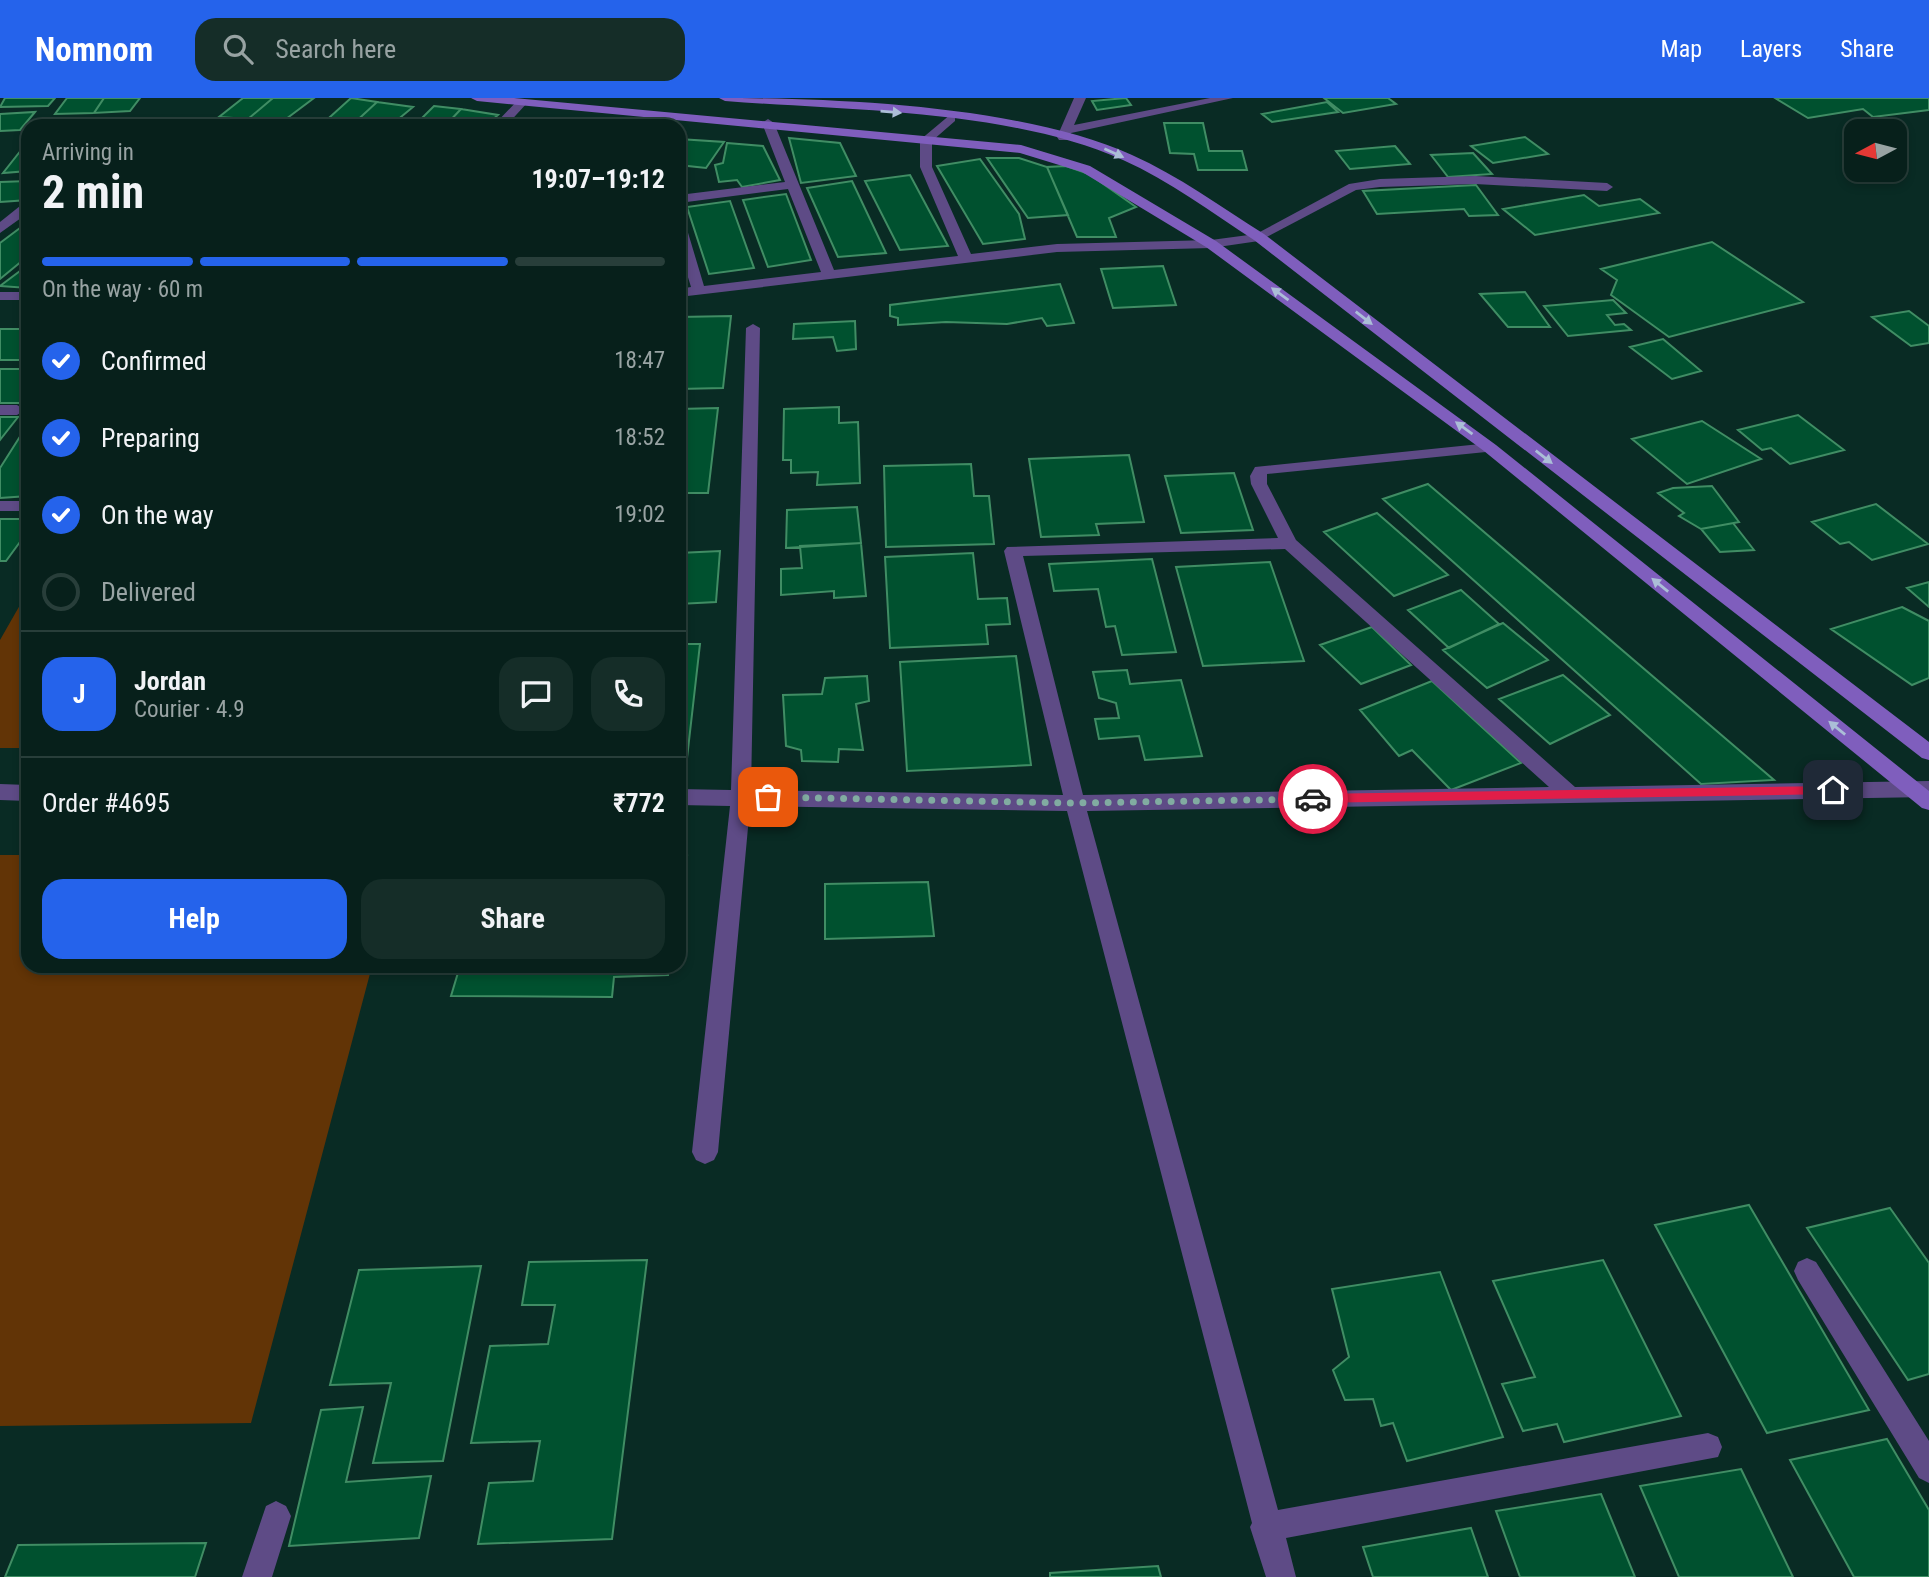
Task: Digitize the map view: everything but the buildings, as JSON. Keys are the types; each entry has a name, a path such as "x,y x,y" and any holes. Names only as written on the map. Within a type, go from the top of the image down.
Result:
{"street":[{"path":"477,98 768,123 1021,149 1086,169 1211,244 1490,448 1921,789 1929,802"},
{"path":"725,98 951,118 1065,134 1107,149 1170,181 1259,237 1929,753"},
{"path":"1065,134 1080,98"},
{"path":"1065,134 1227,98"},
{"path":"506,119 522,102"},
{"path":"951,118 926,140 926,167 966,258"},
{"path":"768,123 791,185 830,275"},
{"path":"686,292 1057,248 1211,244 1259,237 1353,187 1402,181 1475,180 1607,187"},
{"path":"686,198 791,185"},
{"path":"0,210 21,209"},
{"path":"0,229 21,213"},
{"path":"686,249 699,291"},
{"path":"0,296 21,296"},
{"path":"705,1152 741,796 753,328"},
{"path":"0,410 17,410"},
{"path":"1490,448 1261,470 1258,476 1259,484 1289,542 1569,794"},
{"path":"0,506 21,506"},
{"path":"1281,1577 1265,1527 1075,803 1013,551 1289,542"},
{"path":"686,797 1075,803 1921,789"},
{"path":"0,792 21,793"},
{"path":"1807,1271 1929,1468"},
{"path":"1265,1527 1708,1447"},
{"path":"257,1577 276,1516"}],"shaded area":[{"path":"21,603 21,748 0,748 0,640"},
{"path":"0,855 21,855 21,973 370,973 251,1423 0,1426"}],"way so far":[{"path":"768,797 1075,803 1313,799"}],"route":[{"path":"1313,799 1833,790"}]}
